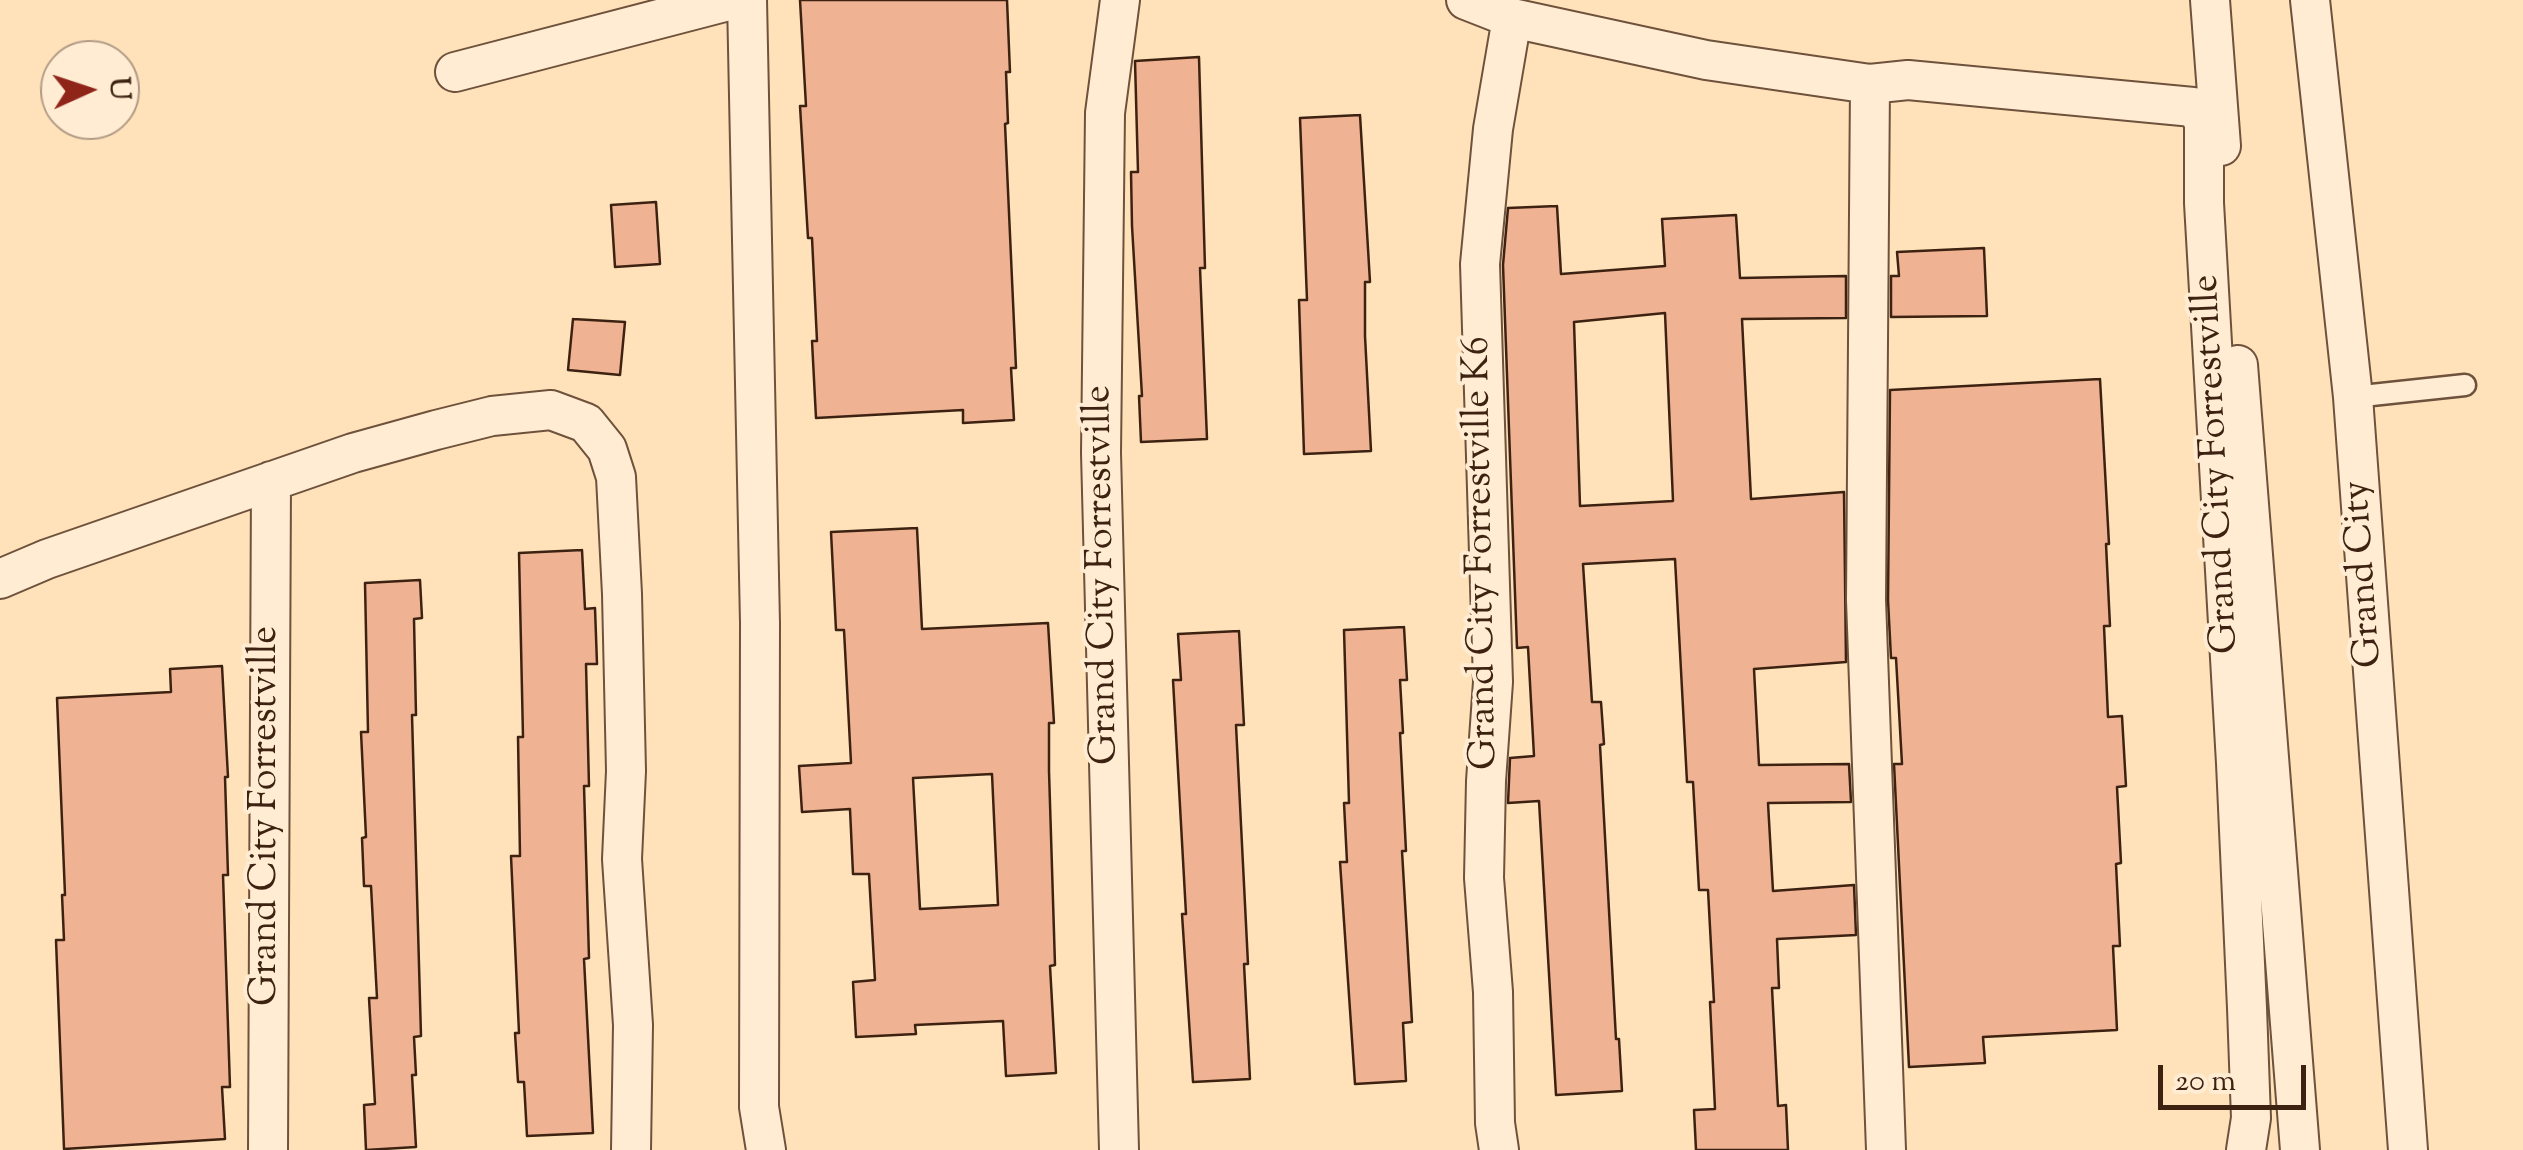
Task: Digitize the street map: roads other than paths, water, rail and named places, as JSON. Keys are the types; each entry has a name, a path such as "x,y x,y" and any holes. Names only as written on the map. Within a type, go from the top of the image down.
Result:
{"street":[{"path":"455,72 732,0"},
{"path":"747,0 760,623 759,1107 766,1150"},
{"name":"Grand City Forrestville","path":"1119,1150 1101,436 1101,226 1105,113 1120,0"},
{"name":"Grand City Forrestville","path":"1466,0 1512,18 1706,60 1870,84 1908,80 2024,88 2193,107 2204,120 2204,202 2244,933 2251,1118 2246,1150"},
{"path":"2210,0 2300,1150"},
{"name":"Grand City","path":"2310,0 2353,397 2408,1150"},
{"name":"Grand City Forrestville K6","path":"1499,1150 1484,878 1493,682 1480,264 1493,129 1512,18"},
{"path":"1870,84 1866,600 1886,1150"},
{"path":"0,579 271,481 436,430 552,410 586,422 608,449 616,477 626,771 622,859 633,1024 631,1150"},
{"name":"Grand City Forrestville","path":"268,1150 271,481"}],"lane":[{"path":"2353,397 2466,385"}]}
